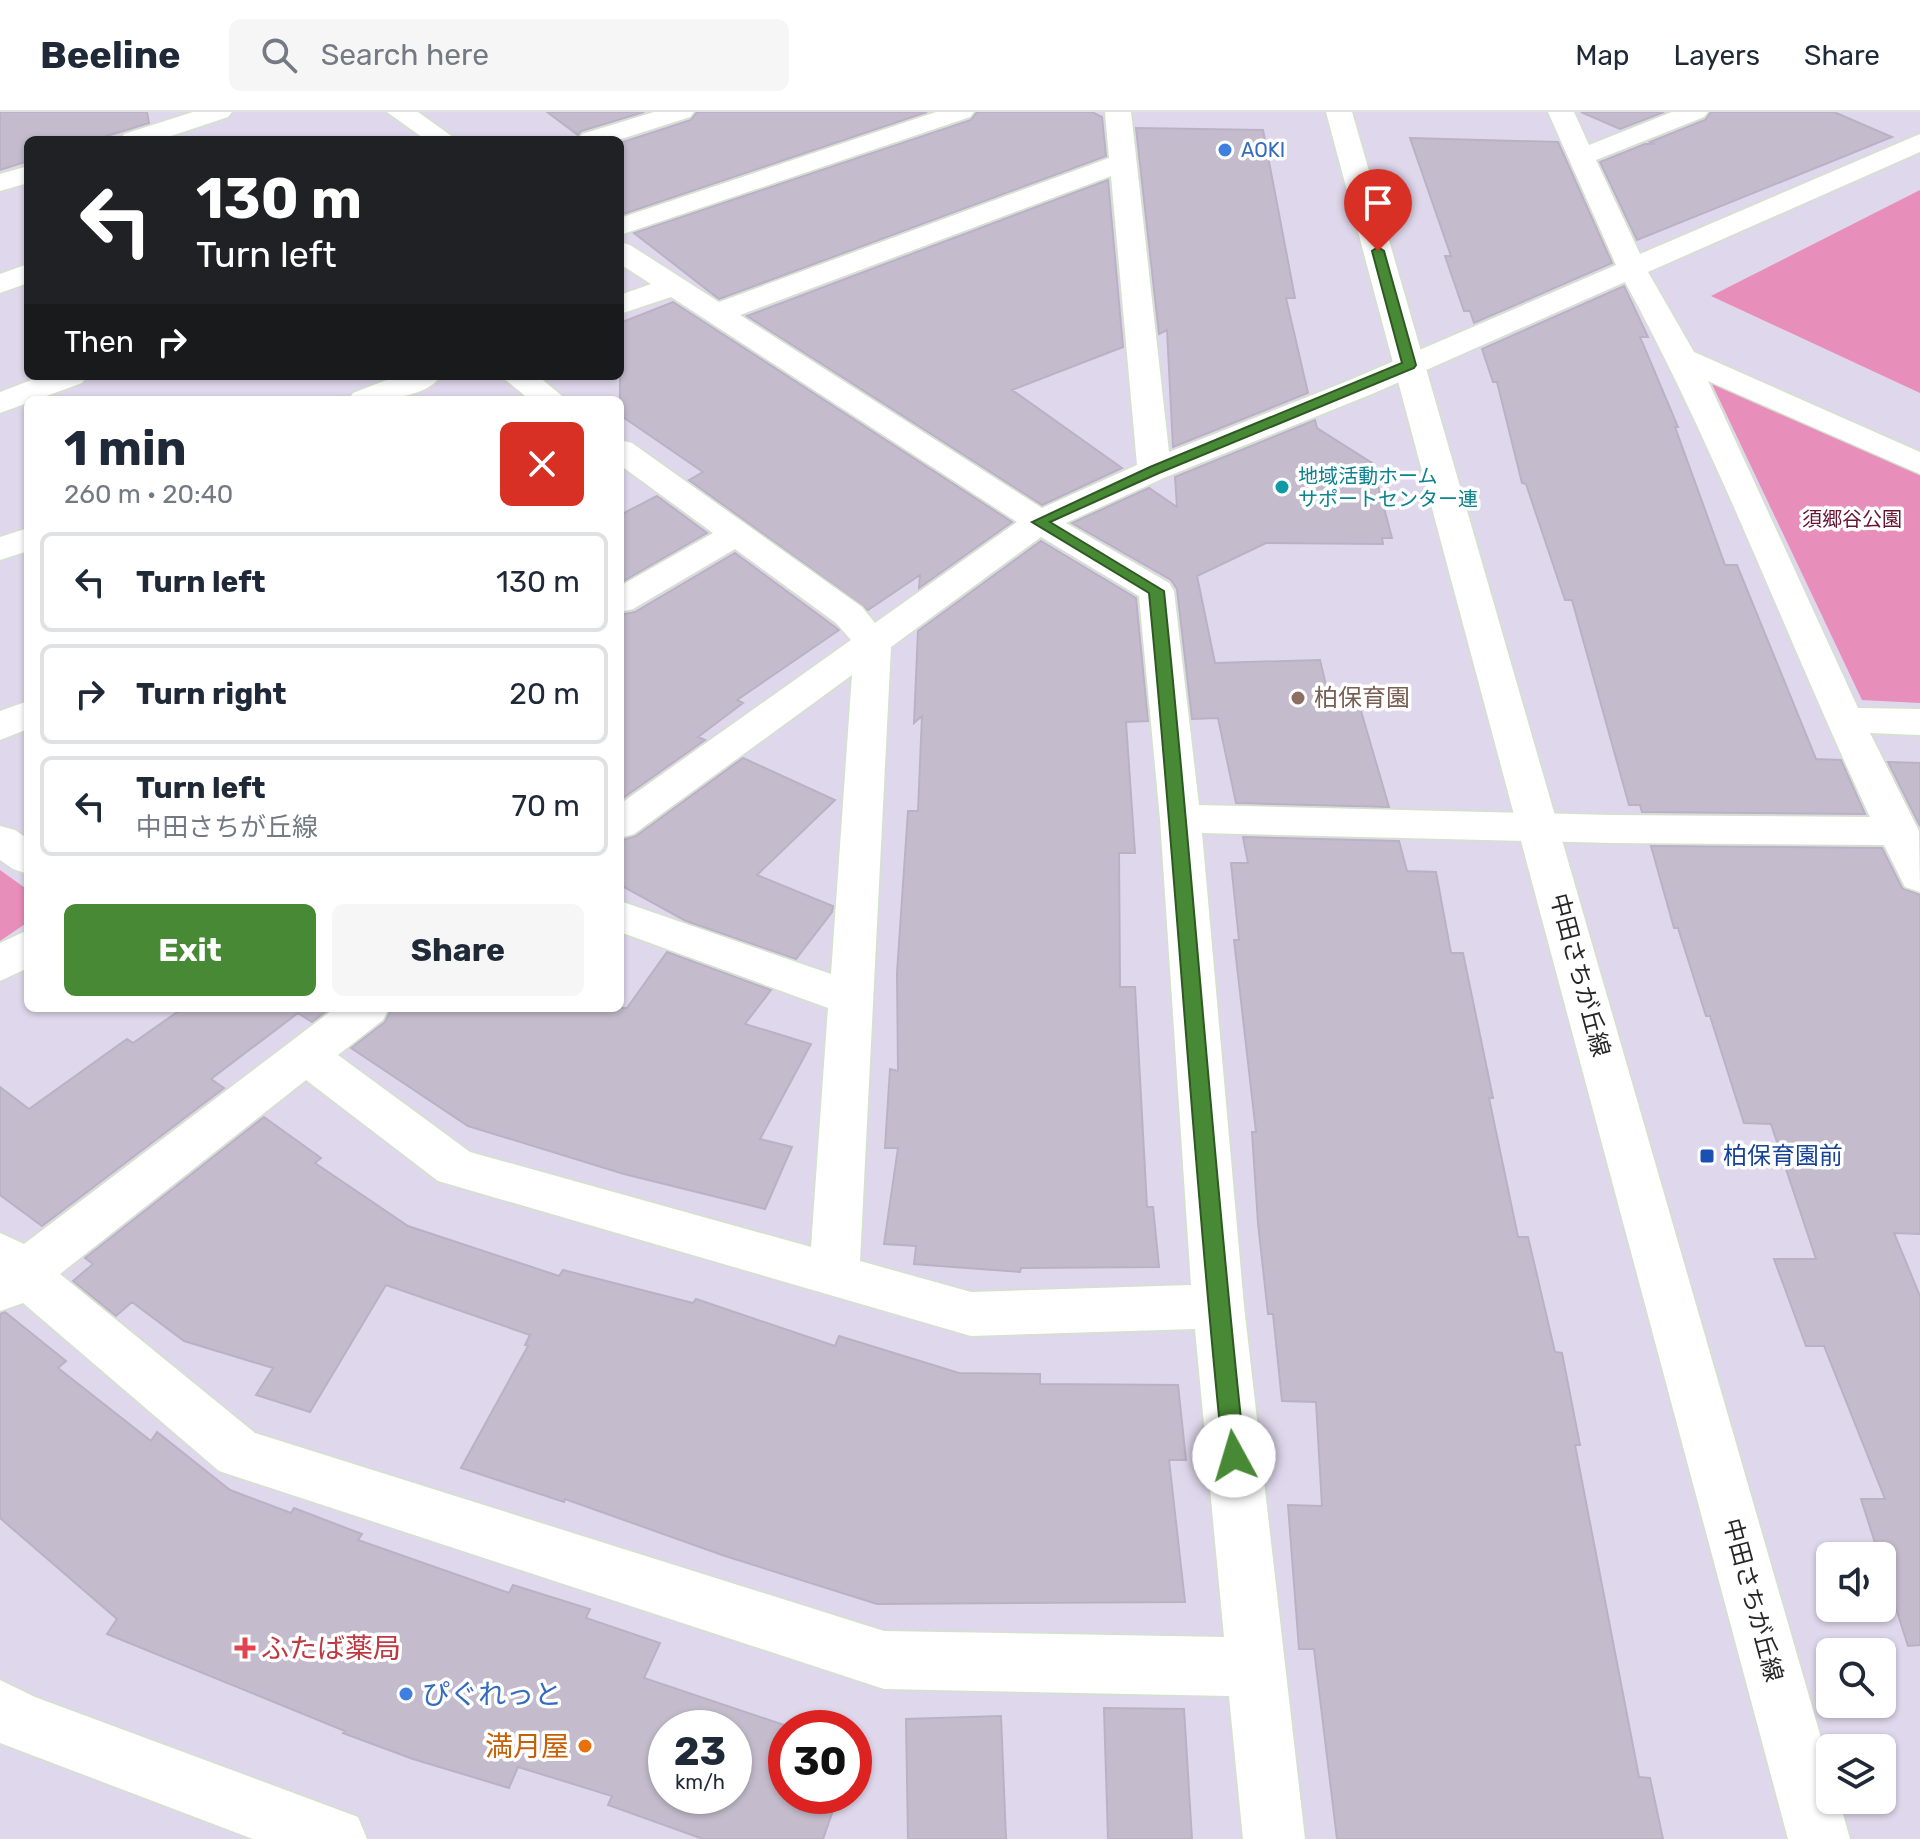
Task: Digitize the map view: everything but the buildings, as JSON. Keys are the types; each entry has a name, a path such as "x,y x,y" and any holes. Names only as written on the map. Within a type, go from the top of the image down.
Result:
{"street":[{"path":"181,134 219,112"},
{"path":"400,112 438,136"},
{"path":"604,136 681,112"},
{"path":"624,226 961,112"},
{"path":"1118,112 1154,470"},
{"name":"中田さちが丘線","path":"1339,112 1819,1839"},
{"path":"1561,112 1632,268 1682,358 1844,720 1920,877"},
{"path":"1581,157 1695,112"},
{"path":"624,821 1040,522 1154,470 1409,365 1920,142"},
{"path":"717,313 1121,163"},
{"path":"0,183 24,175"},
{"path":"624,253 1040,522 1156,591 1180,819 1218,1306 1274,1839"},
{"path":"0,284 24,275"},
{"path":"624,304 675,285"},
{"path":"1682,358 1920,464"},
{"path":"0,403 60,380"},
{"path":"374,396 415,380"},
{"path":"523,380 545,396"},
{"path":"624,453 849,615 873,643 834,1275"},
{"path":"624,599 736,534"},
{"path":"0,550 24,540"},
{"path":"0,727 24,715"},
{"path":"1844,720 1920,722"},
{"path":"1180,819 1612,829 1899,831"},
{"path":"0,840 24,856"},
{"path":"624,917 851,999"},
{"path":"0,965 24,949"},
{"path":"362,1012 8,1273 238,1453 884,1660 1257,1667"},
{"path":"304,1054 455,1167 971,1314 1218,1306"},
{"path":"0,1710 18,1721 336,1839"}],"green space":[{"path":"1920,190 1920,393 1711,296"},
{"name":"須郷谷公園","path":"1711,382 1920,475 1920,703 1862,700"},
{"path":"0,870 24,887 24,925 0,941"}],"place":[{"name":"AOKI","path":"1225,150"},
{"name":"地域活動ホーム サポートセンター連","path":"1282,487"},
{"name":"柏保育園","path":"1298,698"},
{"name":"柏保育園前","path":"1707,1156"},
{"name":"ふたば薬局","path":"245,1648"},
{"name":"ぴぐれっと","path":"406,1694"},
{"name":"満月屋","path":"585,1746"}],"route":[{"path":"1234,1456 1218,1306 1180,819 1156,591 1040,522 1154,470 1409,365 1378,251"}]}
